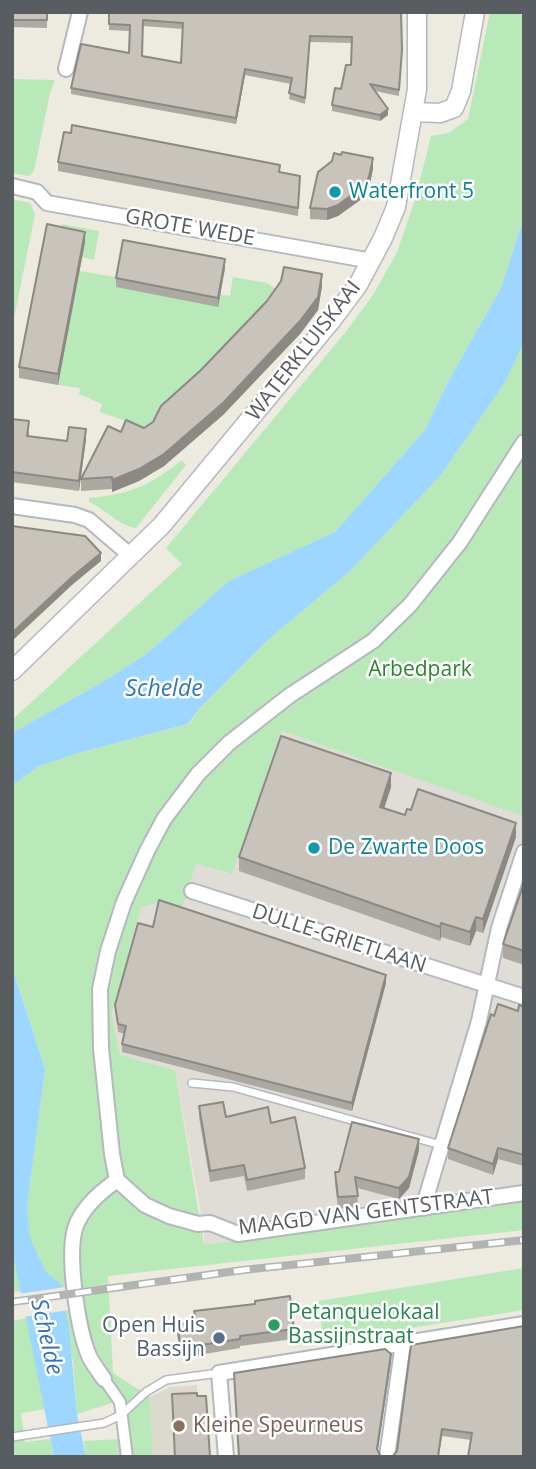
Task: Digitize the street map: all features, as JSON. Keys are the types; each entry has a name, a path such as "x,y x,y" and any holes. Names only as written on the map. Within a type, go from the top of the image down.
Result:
{"street":[{"path":"66,69 80,12"},
{"name":"WATERKLUISKAAI","path":"12,671 162,525 331,321 372,261 396,207 414,112 417,89 417,12"},
{"path":"414,112 440,113 454,108 461,91 475,12"},
{"name":"GROTE WEDE","path":"12,186 37,192 47,202 372,261"},
{"path":"127,1457 120,1402 90,1357 83,1335 73,1279 76,1225 89,1204 117,1180 102,1055 100,989 108,951 124,902 164,820 198,774 229,743 289,696 373,641 410,605 475,520 524,442"},
{"path":"12,506 75,515 89,520 131,556"},
{"path":"423,1208 479,1021 499,928 524,852"},
{"name":"DULLE-GRIETLAAN","path":"192,891 524,997"},
{"name":"MAAGD VAN GENTSTRAAT","path":"117,1180 145,1205 169,1216 198,1224 210,1223 238,1234 524,1193"},
{"path":"226,1457 219,1373 524,1324"},
{"path":"387,1457 403,1343"}],"lane":[{"path":"192,1083 233,1087 441,1145"},
{"path":"12,1437 104,1423 121,1415 146,1392 166,1380 219,1373"}],"shaded area":[{"path":"282,731 524,815 524,1201 204,1246 204,1231 175,1070 120,1055 112,1014 141,907 157,903 196,864 231,874"},
{"name":"Kleine Speurneus","path":"197,1385 197,1406 210,1457 153,1457 150,1397 170,1387"}],"green space":[{"path":"490,12 524,12 524,217 501,288 448,382 425,430 335,532 229,581 148,653 12,733 12,720 182,564 166,548 345,333 373,295 397,252 415,200 431,136 449,133 468,119"},
{"path":"12,79 55,80 34,171 29,176 12,173"},
{"path":"12,199 30,203 35,214 12,328"},
{"path":"62,224 99,231 94,260 82,257 60,237"},
{"path":"79,271 230,296 233,277 267,283 281,293 153,434 100,412 102,404 79,394 80,388 58,385"},
{"name":"Arbedpark","path":"524,343 523,816 282,731 232,874 196,864 181,910 157,903 141,907 112,1014 120,1055 175,1070 204,1245 524,1201 524,1230 108,1276 113,1373 150,1397 153,1457 86,1457 84,1441 120,1439 115,1402 77,1414 73,1361 46,1272 30,1239 27,1207 45,1069 12,967 12,785 38,766 189,724 199,709 269,639 349,572 441,475 504,384"},
{"path":"182,460 186,465 136,528 124,524 89,502 89,498 117,494 139,487"},
{"path":"12,1249 21,1291 12,1292"},
{"path":"524,1268 524,1310 323,1342 319,1301"},
{"path":"27,1318 45,1409 21,1413 25,1442 50,1439 54,1457 12,1457 12,1321"}],"water":[{"name":"Schelde","path":"524,217 524,343 504,384 441,475 349,572 269,639 199,709 188,724 39,766 12,785 12,733 148,653 229,581 335,532 425,430 448,382 501,288"},
{"name":"Schelde","path":"12,967 45,1069 27,1207 30,1238 46,1272 61,1284 69,1329 77,1414 86,1457 54,1457 12,1249"}],"pier":[{"path":"65,1287 69,1310 23,1317 18,1294"}],"building":[{"path":"12,12 47,12 47,20 12,20"},
{"path":"109,12 401,12 399,90 370,84 388,109 380,115 332,105 335,88 341,89 346,65 351,65 352,37 310,36 305,98 289,93 292,78 245,69 236,118 71,88 81,44 129,53 130,25 109,24","holes":["143,20 183,23 181,63 142,56"]},
{"path":"72,125 280,165 279,172 300,176 298,208 58,162 64,132 71,133"},
{"name":"Waterfront 5","path":"342,152 373,158 369,177 363,187 338,205 327,209 310,208 318,172 332,161 334,153 341,155"},
{"path":"47,224 85,232 58,374 19,367"},
{"path":"123,240 225,259 218,298 116,278"},
{"path":"284,267 322,274 318,297 300,321 223,403 164,454 139,469 112,480 112,477 81,479 108,426 121,432 126,420 144,428 153,422 161,406 201,370 267,301 281,281"},
{"path":"12,419 29,421 27,436 67,441 69,427 86,429 79,481 12,472"},
{"path":"12,526 85,536 101,553 12,633"},
{"name":"De Zwarte Doos","path":"281,736 391,773 380,807 405,815 407,809 411,810 418,789 516,823 483,919 476,917 470,932 441,923 440,927 239,857"},
{"path":"524,883 524,951 503,944"},
{"path":"159,900 386,975 352,1103 122,1044 126,1026 118,1024 115,1005 138,923 153,927"},
{"path":"498,1004 518,1011 519,1005 524,1007 524,1155 498,1148 493,1164 448,1148 491,1014 494,1016"},
{"path":"223,1102 226,1117 268,1107 271,1123 295,1117 305,1168 247,1180 244,1165 210,1171 199,1106"},
{"path":"352,1122 419,1139 409,1177 399,1188 355,1177 358,1196 338,1197 335,1172 339,1172"},
{"path":"290,1296 294,1329 181,1348 177,1325 196,1322 194,1311 255,1304 255,1301"},
{"path":"524,1326 524,1457 468,1457 472,1433 442,1429 438,1456 442,1457 392,1457 397,1451 411,1345"},
{"path":"385,1349 391,1354 377,1449 381,1457 239,1457 234,1373"},
{"path":"197,1393 197,1396 206,1396 210,1457 175,1457 172,1394"}],"railway":[{"path":"12,1302 243,1270 524,1240"}],"place":[{"name":"Waterfront 5","path":"335,192"},
{"name":"De Zwarte Doos","path":"314,848"},
{"name":"Petanquelokaal Bassijnstraat","path":"274,1325"},
{"name":"Open Huis Bassijn","path":"219,1338"},
{"name":"Kleine Speurneus","path":"179,1426"}]}
